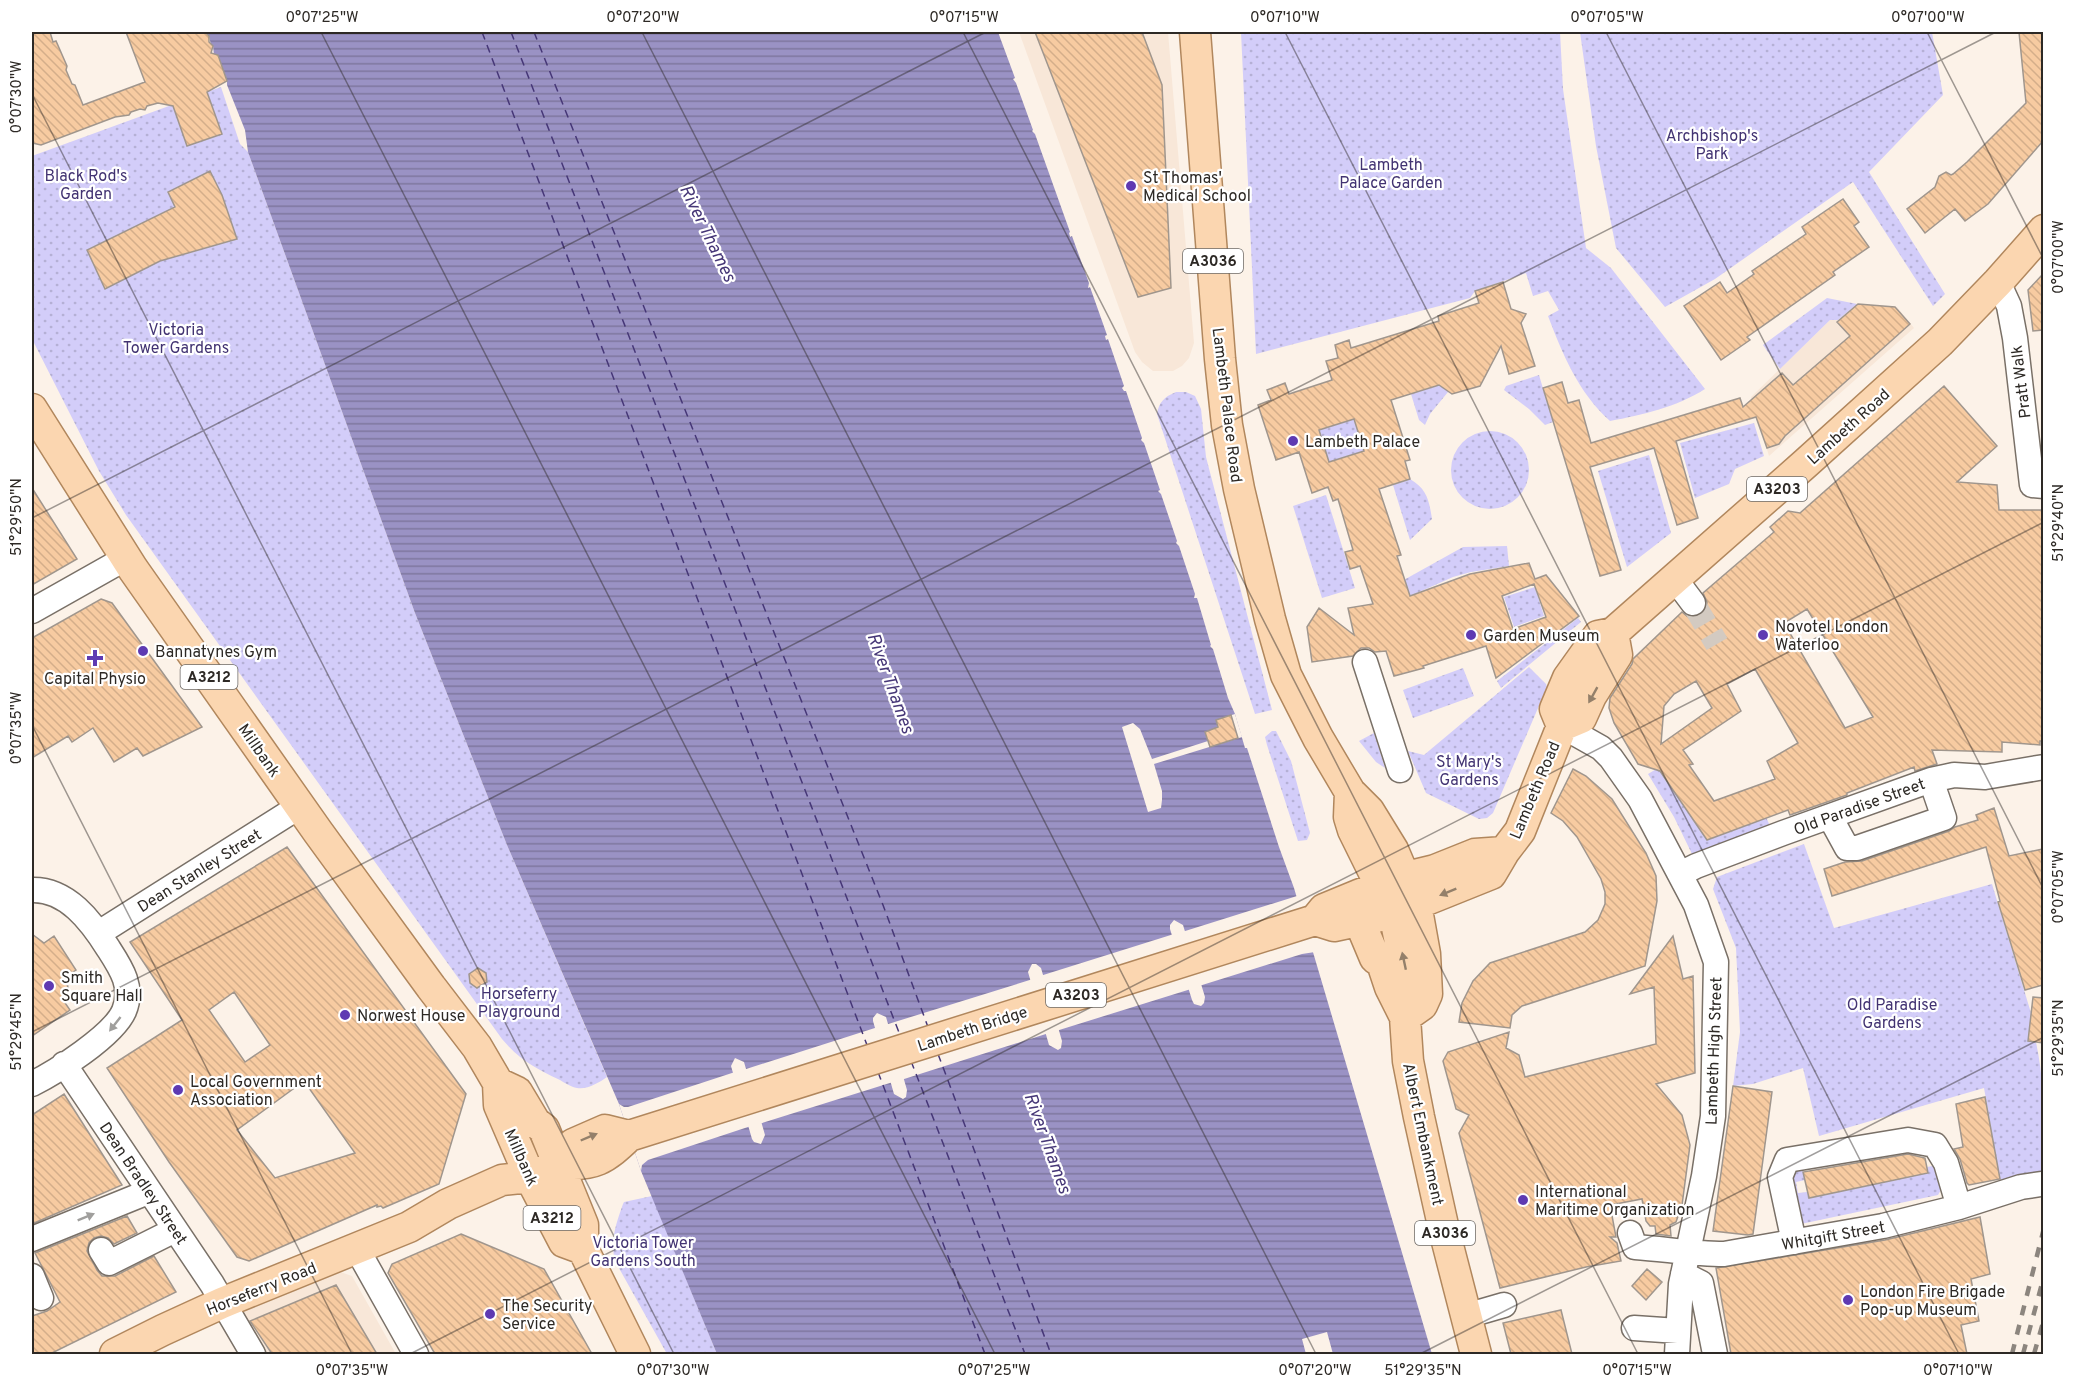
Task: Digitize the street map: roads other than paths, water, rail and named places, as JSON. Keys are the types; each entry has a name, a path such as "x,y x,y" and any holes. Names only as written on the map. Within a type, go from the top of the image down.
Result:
{"main road":[{"name":"Lambeth Palace Road","path":"1195,32 1220,359 1227,425 1239,489 1286,675 1318,738 1350,792 1369,811 1393,850 1399,895"},
{"name":"Lambeth Road","path":"1399,895 1491,874 1520,831 1562,726 1555,709 1568,678 1598,636 1613,633 1940,342 1998,282 2043,230"},
{"name":"Millbank","path":"32,409 126,558 300,806 430,987 477,1047 498,1083 499,1105 530,1176 564,1242 583,1249"},
{"name":"Lambeth Bridge","path":"1310,922 1334,926 1359,920 1399,895"},
{"name":"Lambeth Bridge","path":"530,1176 559,1163 580,1166 602,1158 609,1155 629,1136 1310,922 1324,909 1399,895"},
{"name":"A3036","path":"1359,920 1375,958 1382,963 1390,987 1404,1013 1422,1005 1427,994 1425,954 1399,895"},
{"name":"Albert Embankment","path":"1404,1013 1408,1061 1419,1117 1476,1354"},
{"name":"Millbank","path":"498,1083 517,1092 535,1122 544,1128 582,1225 583,1249 635,1354"},
{"name":"Horseferry Road","path":"115,1354 222,1303 410,1227 448,1204 502,1180 530,1176"}],"street":[{"name":"Pratt Walk","path":"1998,282 2009,306 2038,485"},
{"path":"32,611 126,558"},
{"path":"1675,579 1693,603"},
{"path":"1365,662 1400,770"},
{"name":"Lambeth High Street","path":"1562,726 1592,741 1611,759 1640,799 1698,912 1716,962 1713,1116 1704,1176 1680,1258 1677,1343"},
{"name":"Old Paradise Street","path":"1680,874 1696,866 1931,780 1954,776 1985,777 2043,767"},
{"path":"1830,817 1846,848 1857,848 1944,819 1931,780"},
{"name":"Dean Stanley Street","path":"99,933 300,806"},
{"path":"32,890 61,897 86,917 99,933 125,977 127,998 118,1022 106,1034 32,1084"},
{"name":"Dean Bradley Street","path":"64,1064 212,1284 253,1354"},
{"path":"1794,1242 1780,1177 1787,1160 1908,1140 1935,1145 1946,1163 1959,1207"},
{"name":"Whitgift Street","path":"1630,1233 1635,1246 1680,1258 1724,1254 1884,1226 1959,1207 2021,1187 2041,1184"},
{"path":"32,1239 148,1192"},
{"path":"101,1250 109,1263 175,1230"},
{"path":"357,1249 416,1354"},
{"path":"1680,1258 1701,1283 1715,1354"},
{"path":"32,1276 41,1298"},
{"path":"1466,1316 1504,1305"},
{"path":"1634,1328 1677,1343"}],"water":[{"name":"River Thames","path":"206,32 998,32 1070,237 1072,236 1089,283 1088,288 1090,287 1107,335 1106,340 1108,339 1124,386 1122,388 1126,391 1141,440 1144,443 1160,490 1158,491 1161,494 1195,594 1194,598 1197,598 1210,646 1213,649 1294,888 1432,1354 717,1354 641,1171 619,1104 507,845 415,613 248,152 245,130 218,56 214,55","holes":["1174,920 1183,925 1205,997 1201,1006 1194,1004 1192,1000 1170,925","1032,964 1041,968 1062,1041 1061,1048 1058,1050 1049,1045 1028,972","877,1013 886,1017 907,1090 906,1097 903,1099 894,1094 873,1018","735,1058 744,1062 765,1135 761,1144 752,1139 731,1066"]}],"tunnel":[{"path":"1693,603 1717,644"}],"railway":[{"path":"2012,1354 2044,1228"},
{"path":"2023,1354 2044,1276"},
{"path":"2034,1354 2044,1319"}],"place":[{"name":"St Thomas' Medical School","path":"1131,186"},
{"name":"Lambeth Palace","path":"1293,441"},
{"name":"Garden Museum","path":"1471,635"},
{"name":"Novotel London Waterloo","path":"1763,635"},
{"name":"Bannatynes Gym","path":"143,651"},
{"name":"Capital Physio","path":"95,658"},
{"name":"Smith Square Hall","path":"49,986"},
{"name":"Norwest House","path":"345,1015"},
{"name":"Local Government Association","path":"178,1090"},
{"name":"International Maritime Organization","path":"1523,1200"},
{"name":"London Fire Brigade Pop-up Museum","path":"1848,1300"},
{"name":"The Security Service","path":"490,1314"}],"park label":[{"name":"Archbishop's Park","path":"1712,144"},
{"name":"Lambeth Palace Garden","path":"1391,173"},
{"name":"Black Rod's Garden","path":"86,184"},
{"name":"Victoria Tower Gardens","path":"176,338"},
{"name":"St Mary's Gardens","path":"1469,770"},
{"name":"Horseferry Playground","path":"519,1002"},
{"name":"Old Paradise Gardens","path":"1892,1013"},
{"name":"Victoria Tower Gardens South","path":"643,1251"}]}
